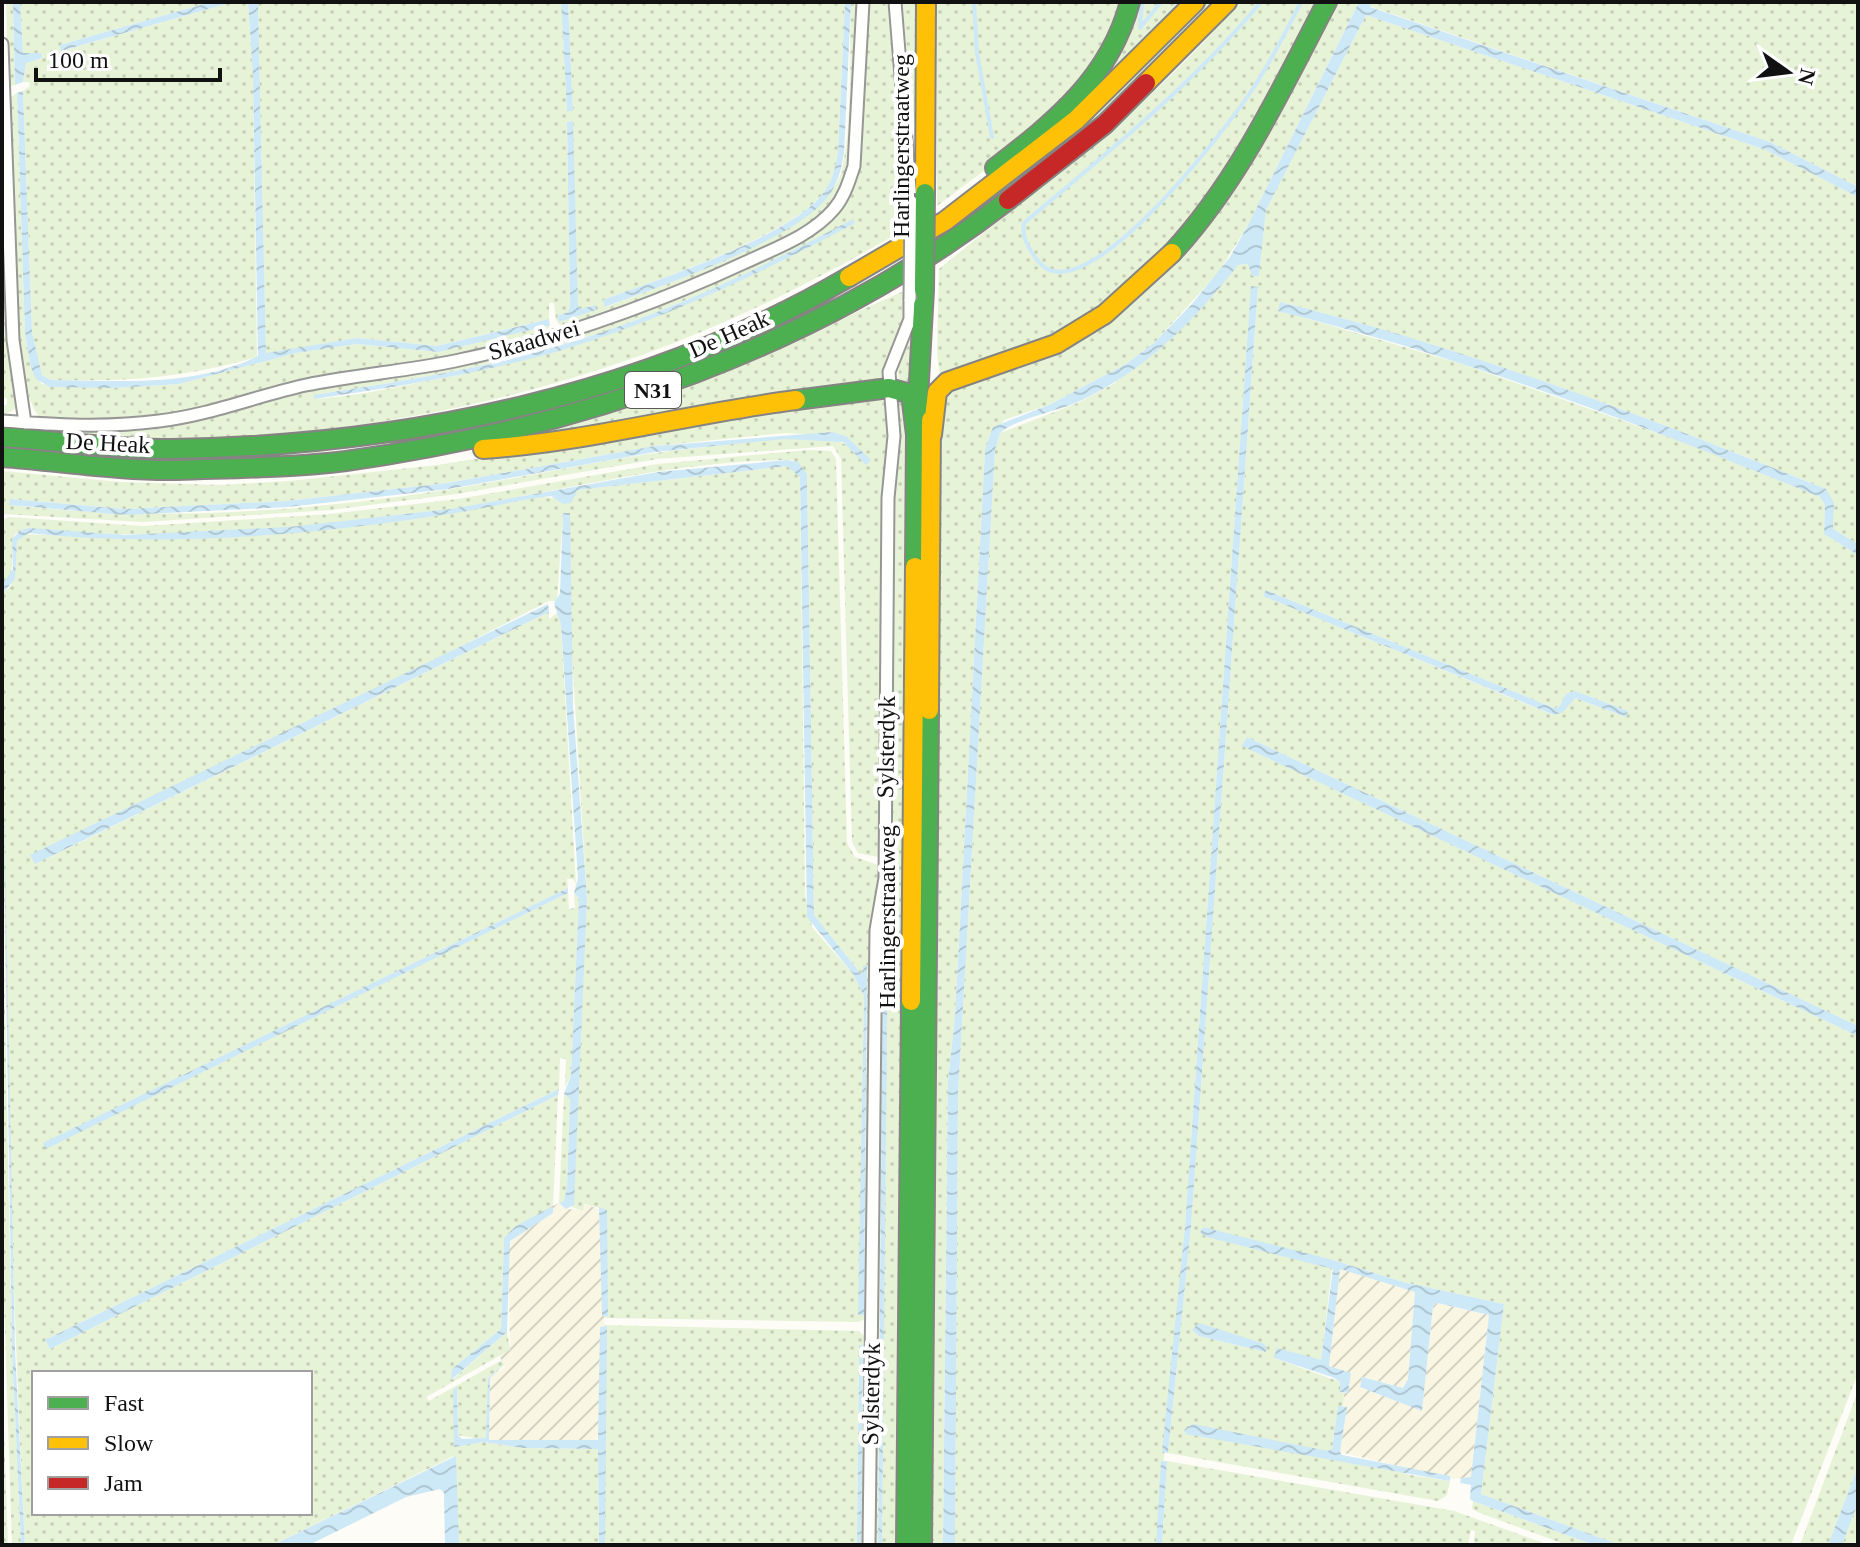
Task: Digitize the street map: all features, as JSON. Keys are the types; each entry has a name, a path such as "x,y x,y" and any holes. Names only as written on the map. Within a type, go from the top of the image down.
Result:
{"main road":[{"name":"Harlingerstraatweg","path":"922,1545 924,435 917,294 926,2"},
{"name":"N31","path":"683,358 880,248 950,203 1014,153 1100,73 1118,48 1130,2"},
{"name":"De Heak","path":"2,437 66,446 183,451 294,447 377,438 490,417 560,399 683,358 781,316 876,266 956,214 1094,104 1195,2"},
{"name":"De Heak","path":"2,457 111,469 180,471 386,457 543,425 681,381 888,284 960,238 1101,129 1183,52 1227,2"},
{"path":"924,435 937,392 947,382 1055,345 1103,318 1179,251 1230,176 1327,2"},
{"name":"N31","path":"386,457 526,446 736,407 889,388"},
{"path":"889,388 911,394 924,435"},
{"name":"Harlingerstraatweg","path":"906,1545 924,435"}],"street":[{"name":"Skaadwei","path":"2,421 123,425 162,421 219,410 308,385 457,361 561,334 634,309 767,252 809,230 833,210 846,191 854,166 863,2"},
{"path":"895,2 918,197"},
{"path":"2,44 13,340 25,423"},
{"name":"Sylsterdyk","path":"869,1545 876,930 885,878 888,498 894,436 889,388 892,360 917,294"}],"shaded area":[{"path":"559,1203 566,1209 582,1210 583,1204 599,1209 605,1327 601,1327 599,1437 595,1441 489,1440 490,1377 505,1367 499,1355 510,1349 508,1247 514,1236 552,1213 553,1206"},
{"path":"1340,1268 1415,1292 1408,1379 1403,1388 1362,1377 1360,1387 1422,1410 1433,1306 1437,1303 1489,1315 1471,1478 1451,1479 1340,1452 1347,1408 1343,1406 1344,1393 1348,1393 1329,1366"}],"green space":[{"path":"6,2 13,2 15,85 8,86"},
{"path":"20,2 211,2 60,45 62,51 233,2 248,2 253,78 257,357 205,370 155,377 51,380 42,375 32,332 23,91 30,86 29,82 23,82 26,63 42,58 41,53 23,53"},
{"path":"258,2 561,2 567,111 573,110 568,2 845,2 838,152 824,192 802,213 778,228 718,256 603,300 606,307 700,271 773,236 805,216 828,195 841,173 845,155 851,2 857,2 852,128 845,175 839,191 821,212 792,234 755,254 670,291 562,328 556,320 554,303 549,303 549,332 456,356 269,388 209,408 129,419 41,418 30,398 17,319 9,98 17,93 25,333 31,368 42,384 115,388 179,384 296,353 357,344 438,352 548,319 437,346 357,338 266,354","holes":["572,121 578,306 581,309 594,305 559,322 558,316 568,312 570,306 567,122"]},
{"path":"868,2 890,2 906,199 901,201 907,228 775,299 643,355 575,377 434,412 359,425 256,438 180,442 15,429 132,430 166,426 309,391 438,370 550,344 701,289 815,233 847,201 860,165","holes":["854,223 698,299 535,356 368,392 314,399 314,395 498,362 596,334 709,290"]},
{"path":"902,2 918,2 918,157"},
{"path":"937,2 1124,2 1096,69 989,167 937,206"},
{"path":"1134,2 1183,2 1114,72 1106,72"},
{"path":"1205,2 1217,2 1114,106 940,241 940,233 1086,120 1149,62"},
{"path":"1239,2 1322,2 1227,174 1156,269 1052,342 940,377 937,352 939,269 1134,110 1206,40"},
{"path":"1331,2 1359,2 1248,225 1218,273 1154,343 1126,364 1051,404 1004,420 985,450 955,1017 948,1080 943,1545 929,1545 941,407 950,389 1020,362 1159,274"},
{"path":"1372,2 1858,2 1858,187 1770,142 1369,6"},
{"path":"1366,15 1766,150 1858,197 1858,544 1833,529 1826,489 1692,436 1488,363 1281,302 1278,310 1462,364 1703,449 1820,497 1825,505 1824,534 1858,555 1858,1026 1247,737 1243,746 1858,1036 1858,1373 1791,1545 1620,1545 1481,1494 1504,1304 1403,1282 1333,1260 1321,1360 1274,1358 1340,1382 1340,1392 1344,1393 1343,1406 1338,1407 1332,1450 1328,1451 1410,1475 1450,1481 1447,1495 1438,1501 1168,1453 1191,1227 1258,287 1251,287 1185,1226 1156,1545 955,1545 958,1094 995,450 1000,433 1080,402 1115,383 1238,265 1248,264 1259,276 1266,210","holes":["1266,590 1554,708 1559,707 1566,694 1575,691 1628,711 1626,717 1575,698 1553,715 1264,596","1192,1330 1266,1346 1266,1352 1199,1336"]},
{"path":"2,145 18,407 2,416 2,406 7,405 7,398 2,398"},
{"path":"906,290 906,319 888,359 885,384 525,438 694,385"},
{"path":"913,336 919,392 898,382 899,362"},
{"path":"884,394 890,437 878,857 858,853 852,842 841,459 833,446 657,459 457,494 330,510 143,522 2,514 2,471 121,482 220,485 290,481 437,465","holes":["784,433 846,436 851,448 820,438 754,441 633,457 391,498 282,509 173,514 10,505 11,499 125,509 287,501 447,483 655,446"]},
{"path":"894,396 905,405 909,414 899,1545 882,1545 887,933 883,933 878,1545 872,1545 878,1036"},
{"path":"808,450 831,451 836,459 847,843 855,857 881,866 868,1318 858,1322 605,1318 607,1210 584,1204 583,1211 572,1207 587,898 563,513 557,601 549,601 36,864 549,612 549,619 557,613 561,625 576,884 573,879 567,879 568,888 44,1143 47,1148 568,893 569,909 575,908 574,893 579,898 571,1075 565,1087 566,1059 560,1058 559,1089 45,1340 50,1349 558,1095 553,1206 504,1238 501,1329 452,1369 452,1380 507,1332 510,1350 426,1397 429,1401 502,1360 504,1365 488,1378 488,1435 483,1440 458,1435 457,1388 454,1446 484,1442 522,1448 598,1449 599,1545 459,1545 454,1456 273,1545 25,1545 11,1189 2,713 2,594 11,586 17,541 22,534 160,539 289,532 397,521 540,497 572,499 578,490 787,466 800,476 805,896 812,927 853,974 864,996 859,1315 864,1315 867,966 863,976 814,915 807,474 793,460 665,470 402,517 295,529 132,534 29,528 15,534 12,567 2,585 2,520 9,517 143,526 330,514 458,499 658,464"},
{"path":"2,868 12,1350 21,1545 12,1545 2,1239"},
{"path":"564,1094 570,1099 567,1187 564,1201 559,1203"},
{"path":"605,1325 859,1331 867,1339 866,1545 861,1545 859,1345 857,1545 605,1545"},
{"path":"2,1372 8,1545 2,1545"},
{"path":"1858,1391 1858,1467 1828,1545 1800,1545"},
{"path":"1167,1461 1454,1511 1549,1545 1474,1545 1475,1531 1471,1530 1468,1545 1162,1545"},
{"path":"1473,1501 1594,1545 1567,1545 1480,1513 1472,1509"},
{"path":"1858,1503 1858,1542 1842,1545"}],"water":[{"path":"13,2 20,2 23,53 41,53 42,58 26,63 23,82 15,85"},
{"path":"211,2 233,2 61,51 60,45"},
{"path":"248,2 258,2 266,353 357,338 437,346 549,319 550,325 438,352 357,344 296,353 179,384 115,388 50,387 36,379 25,333 17,93 23,91 32,332 42,375 51,380 156,380 209,373 258,356 253,78"},
{"path":"561,2 568,2 573,111 567,111"},
{"path":"845,2 851,2 844,153 838,177 827,198 785,231 756,246 605,307 603,300 718,257 778,228 802,213 824,192 838,152"},
{"path":"1359,2 1371,2 1370,7 1770,142 1858,187 1858,197 1766,150 1366,15 1266,210 1259,276 1252,276 1248,264 1238,265 1186,325 1126,375 1080,401 1015,424 1000,433 995,450 958,1094 955,1545 943,1545 948,1080 955,1017 985,450 993,427 1051,404 1126,364 1154,343 1192,304 1230,257 1248,225"},
{"path":"573,121 578,306 581,309 595,305 596,310 559,322 557,316 568,312 570,306 567,122"},
{"path":"853,219 855,223 747,278 598,339 468,373 314,399 314,395 498,362 596,334 708,290"},
{"path":"1251,286 1258,287 1191,1227 1168,1453 1162,1452 1185,1226"},
{"path":"1280,302 1488,362 1692,436 1826,489 1834,503 1833,529 1858,544 1858,555 1824,534 1825,505 1820,497 1552,394 1416,349 1278,311"},
{"path":"832,432 846,436 871,460 866,465 843,442 785,439 655,452 448,489 288,507 125,515 9,505 10,499 125,509 287,501 447,483 655,446"},
{"path":"787,460 798,462 807,474 814,915 862,975 863,966 867,965 864,1315 858,1315 864,996 853,974 807,917 800,477 787,466 578,490 571,503 563,504 551,496 462,512 292,533 134,539 29,533 17,541 15,579 2,594 2,585 13,569 12,539 21,530 29,528 125,535 289,527 451,509 658,472"},
{"path":"563,513 570,513 573,706 587,898 574,1205 566,1209 559,1203 564,1201 567,1187 570,1099 564,1094 571,1075 579,898 574,893 578,878 561,625 554,603 560,594"},
{"path":"1266,590 1554,708 1559,707 1566,694 1575,691 1628,711 1626,717 1575,698 1563,712 1554,715 1263,596"},
{"path":"548,604 549,612 35,864 30,855"},
{"path":"2,708 15,1350 25,1545 21,1545 12,1350"},
{"path":"1247,737 1858,1026 1858,1036 1242,746"},
{"path":"568,888 568,893 46,1149 43,1143"},
{"path":"883,933 888,933 882,1545 878,1545"},
{"path":"559,1089 558,1095 50,1349 45,1340"},
{"path":"553,1206 553,1213 510,1241 507,1332 451,1380 452,1369 501,1329 504,1238 516,1226"},
{"path":"599,1207 607,1210 608,1316 602,1316"},
{"path":"1203,1227 1333,1260 1403,1282 1504,1304 1481,1494 1620,1545 1594,1545 1473,1501 1470,1499 1471,1485 1460,1483 1461,1478 1471,1477 1489,1315 1438,1303 1433,1306 1422,1411 1360,1387 1362,1377 1403,1388 1408,1379 1415,1292 1340,1269 1329,1366 1351,1373 1348,1393 1340,1392 1340,1382 1332,1377 1274,1358 1277,1348 1321,1360 1333,1269 1207,1237 1200,1233"},
{"path":"1199,1323 1262,1343 1266,1346 1266,1352 1199,1336 1192,1330"},
{"path":"607,1326 605,1545 599,1545 598,1449 522,1448 484,1442 454,1447 453,1390 457,1387 458,1435 462,1439 486,1438 488,1378 504,1365 490,1378 489,1440 598,1440 600,1327"},
{"path":"859,1345 863,1345 861,1545 857,1545"},
{"path":"1338,1406 1347,1407 1342,1455 1450,1476 1450,1481 1186,1434 1184,1430 1193,1424 1328,1451 1332,1449"},
{"path":"456,1456 459,1545 445,1545 444,1493 440,1489 406,1497 309,1545 273,1545"},
{"path":"1161,1461 1167,1461 1162,1545 1156,1545"},
{"path":"1858,1467 1858,1503 1842,1545 1828,1545"}],"waterway":[{"path":"974,2 977,53 992,137"},
{"path":"1142,2 1140,28 1161,2"},
{"path":"1261,2 1177,90 1024,223 1025,238 1038,261 1059,272 1086,264 1118,242 1152,212 1213,142 1250,93 1301,2"}],"traffic: fast":[{"path":"995,168 1078,96 1109,54 1130,2"},
{"path":"1172,253 1239,165 1327,2"},
{"path":"924,290 925,193"},
{"path":"2,457 155,470 283,466 346,461 522,427 609,403 694,373 777,338 858,298 935,252 1008,200"},
{"path":"2,437 171,449 259,446 347,438 435,425 607,383 690,354 771,318 849,277"},
{"path":"915,567 916,435 924,290"},
{"path":"796,400 889,388 911,394 916,435"},
{"path":"922,1545 929,710"},
{"path":"906,1545 911,1001"}],"traffic: slow":[{"path":"925,193 926,2"},
{"path":"849,277 945,221 1076,120 1195,2"},
{"path":"1146,83 1227,2"},
{"path":"932,435 937,392 947,382 1056,344 1105,314 1172,253"},
{"path":"483,449 600,434 796,400"},
{"path":"929,710 931,420"},
{"path":"911,1001 915,567"}],"traffic: jam":[{"path":"1008,200 1105,124 1146,83"}]}
